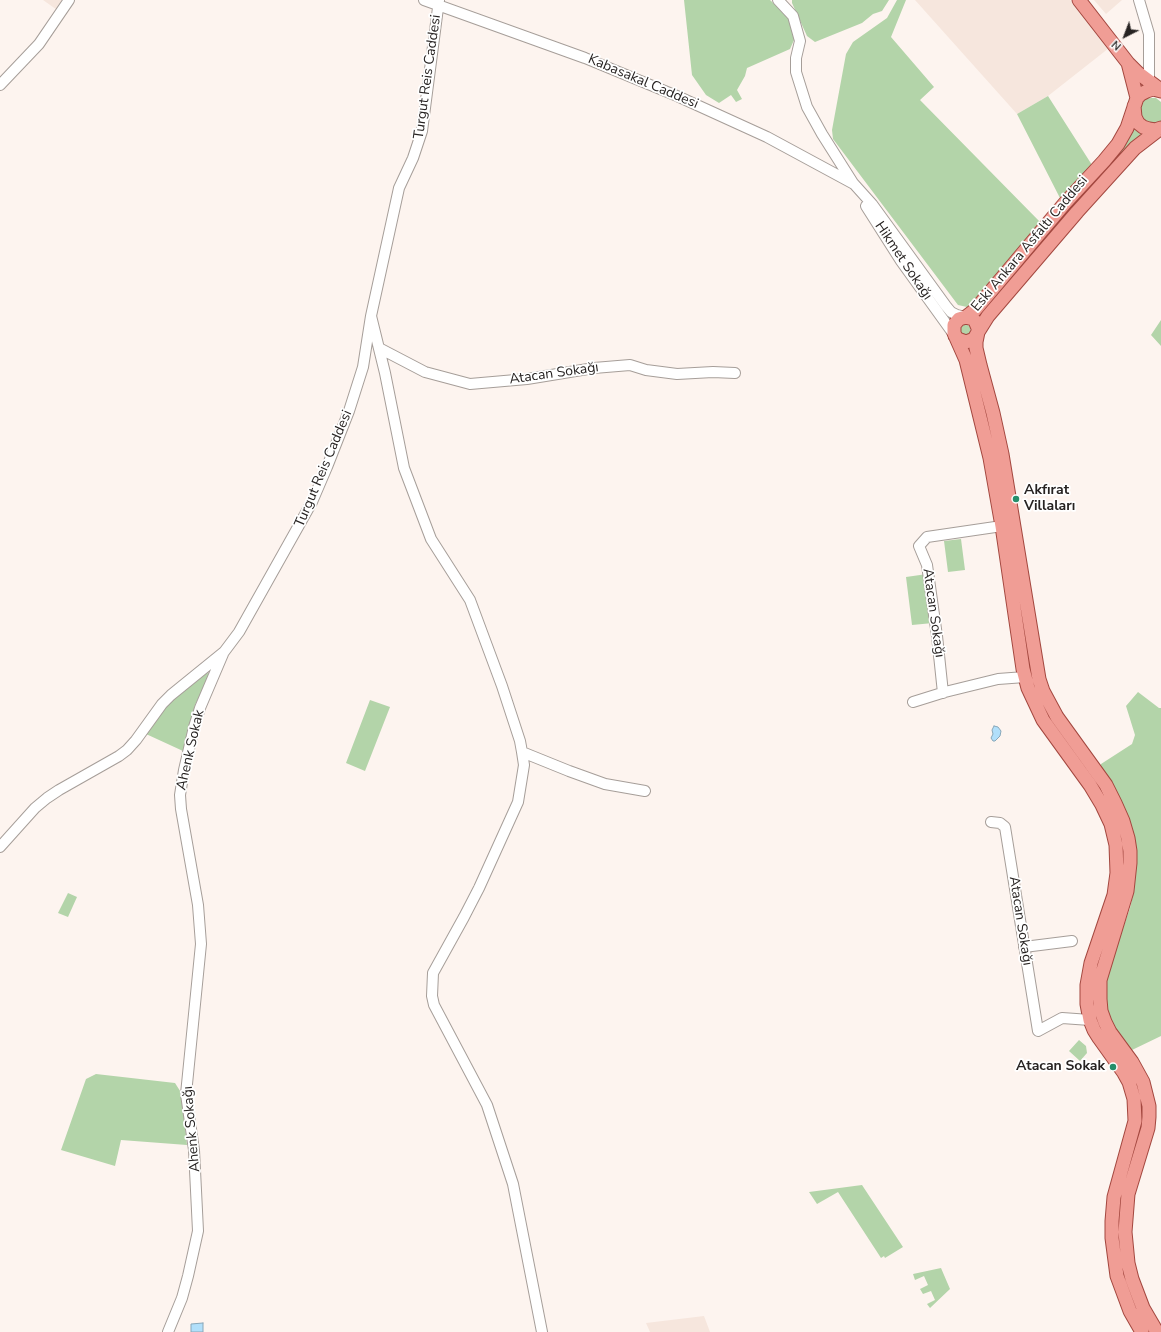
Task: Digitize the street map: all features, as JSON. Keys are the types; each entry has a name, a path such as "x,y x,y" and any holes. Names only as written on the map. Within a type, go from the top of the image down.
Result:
{"main road":[{"name":"Eski Ankara Asfaltı Caddesi","path":"1079,0 1128,63 1161,91"},
{"name":"Eski Ankara Asfaltı Caddesi","path":"1128,63 1135,102 1133,111 1135,117 1143,127 1155,130 1161,128"},
{"name":"Eski Ankara Asfaltı Caddesi","path":"966,317 975,310 1065,203 1118,144 1127,128 1135,102 1141,94 1153,90 1161,91"},
{"name":"Eski Ankara Asfaltı Caddesi","path":"1157,1332 1143,1308 1134,1285 1128,1263 1125,1232 1128,1194 1148,1128 1149,1106 1143,1082 1132,1062 1110,1032 1105,1022 1101,1011 1100,999 1100,980 1127,891 1130,851 1123,820 1116,803 1102,779 1057,717 1043,691 1039,679 1002,451 976,348 978,332 988,316 1120,164 1135,148 1161,128"},
{"path":"955,336 962,341 970,341 978,332 976,321 966,317 959,319 954,325 953,329 955,336 966,360 988,450 1002,526 1025,677 1031,696 1043,720 1090,785 1102,805 1110,824 1116,845 1117,873 1114,895 1091,963 1088,976 1087,1004 1090,1020 1099,1038 1126,1077 1134,1099 1135,1121 1114,1197 1112,1238 1117,1276 1130,1311 1142,1332"}],"street":[{"path":"0,85 39,44 69,0"},
{"name":"Kabasakal Caddesi","path":"424,0 439,2 585,58 677,96 767,137 854,184"},
{"name":"Hikmet Sokağı","path":"778,0 794,16 800,41 796,58 796,72 807,107 822,134 854,184 865,206 901,261 955,336"},
{"path":"1139,0 1149,34 1149,82"},
{"name":"Turgut Reis Caddesi","path":"0,847 35,808 47,798 127,750 162,704 224,652 240,632 300,526 327,467 356,391 364,361 371,316 399,188 413,158 422,131 439,2"},
{"name":"Hikmet Sokağı","path":"854,184 872,204 946,306 957,315 966,317"},
{"path":"371,316 404,468 431,539 470,600 502,686 522,752 524,765 518,802 488,869 464,917 433,973 432,996 434,1005 487,1106 513,1184 542,1332"},
{"name":"Atacan Sokağı","path":"379,348 425,372 470,384 527,379 594,368 630,365 646,370 677,374 713,372 735,373"},
{"name":"Atacan Sokağı","path":"942,693 937,636 927,565 919,546 927,537 1002,526"},
{"name":"Ahenk Sokak","path":"189,851 181,809 180,795 184,770 194,726 200,708 224,652"},
{"path":"913,702 998,679 1025,677"},
{"path":"522,752 605,784 626,789 645,791"},
{"name":"Atacan Sokağı","path":"990,822 1000,823 1005,827 1038,1031 1062,1018 1090,1020"},
{"name":"Ahenk Sokağı","path":"168,1332 182,1298 198,1230 194,1150 186,1094 201,944 198,905 189,851"},
{"path":"1024,947 1072,941"}],"shaded area":[{"path":"43,0 66,0 60,12"},
{"path":"915,0 1070,0 1109,48 1048,96 1017,114"},
{"path":"1094,0 1122,0 1106,14"},
{"path":"704,1316 710,1332 650,1332 646,1323"}],"green space":[{"path":"684,0 770,0 790,19 794,40 790,49 747,68 745,76 737,90 742,99 736,102 731,95 719,103 706,95 692,75"},
{"path":"792,0 889,0 882,11 873,14 862,23 815,42 807,36"},
{"path":"897,0 906,0 891,37 934,87 920,100 1041,223 974,302 967,307 958,305 833,139 832,130 846,54 853,42 887,18"},
{"path":"1048,96 1092,165 1061,200 1017,114"},
{"path":"1156,98 1161,102 1161,121 1151,125 1140,119 1140,105 1146,99"},
{"path":"1133,126 1145,133 1133,141 979,320 978,314 1096,179"},
{"path":"1161,320 1161,346 1151,335"},
{"path":"963,325 967,325 969,326 969,334 963,335 960,332 960,328"},
{"path":"961,539 965,570 948,572 944,541"},
{"path":"927,574 933,623 912,625 906,577"},
{"path":"207,673 210,674 195,705 183,751 146,734 165,706"},
{"path":"1138,692 1161,708 1161,1036 1132,1050 1127,1048 1106,1014 1104,982 1130,908 1134,891 1135,862 1100,769 1101,764 1132,744 1135,735 1126,706"},
{"path":"370,700 390,707 365,771 346,763"},
{"path":"68,893 77,897 68,917 58,913"},
{"path":"1079,1040 1086,1046 1087,1053 1080,1061 1069,1051"},
{"path":"96,1074 175,1083 182,1094 187,1145 121,1140 115,1166 61,1150 86,1079"},
{"path":"862,1185 903,1247 885,1258 884,1256 881,1258 838,1192 817,1204 809,1192"},
{"path":"941,1268 950,1289 930,1308 927,1304 935,1300 931,1291 923,1294 920,1289 928,1285 924,1276 915,1280 913,1274"}],"water":[{"path":"994,726 998,727 1001,731 1000,736 993,741 991,738"},
{"path":"203,1323 203,1332 191,1332 191,1324"}],"place":[{"name":"Akfırat Villaları","path":"1016,499"},
{"name":"Atacan Sokak","path":"1113,1067"}]}
